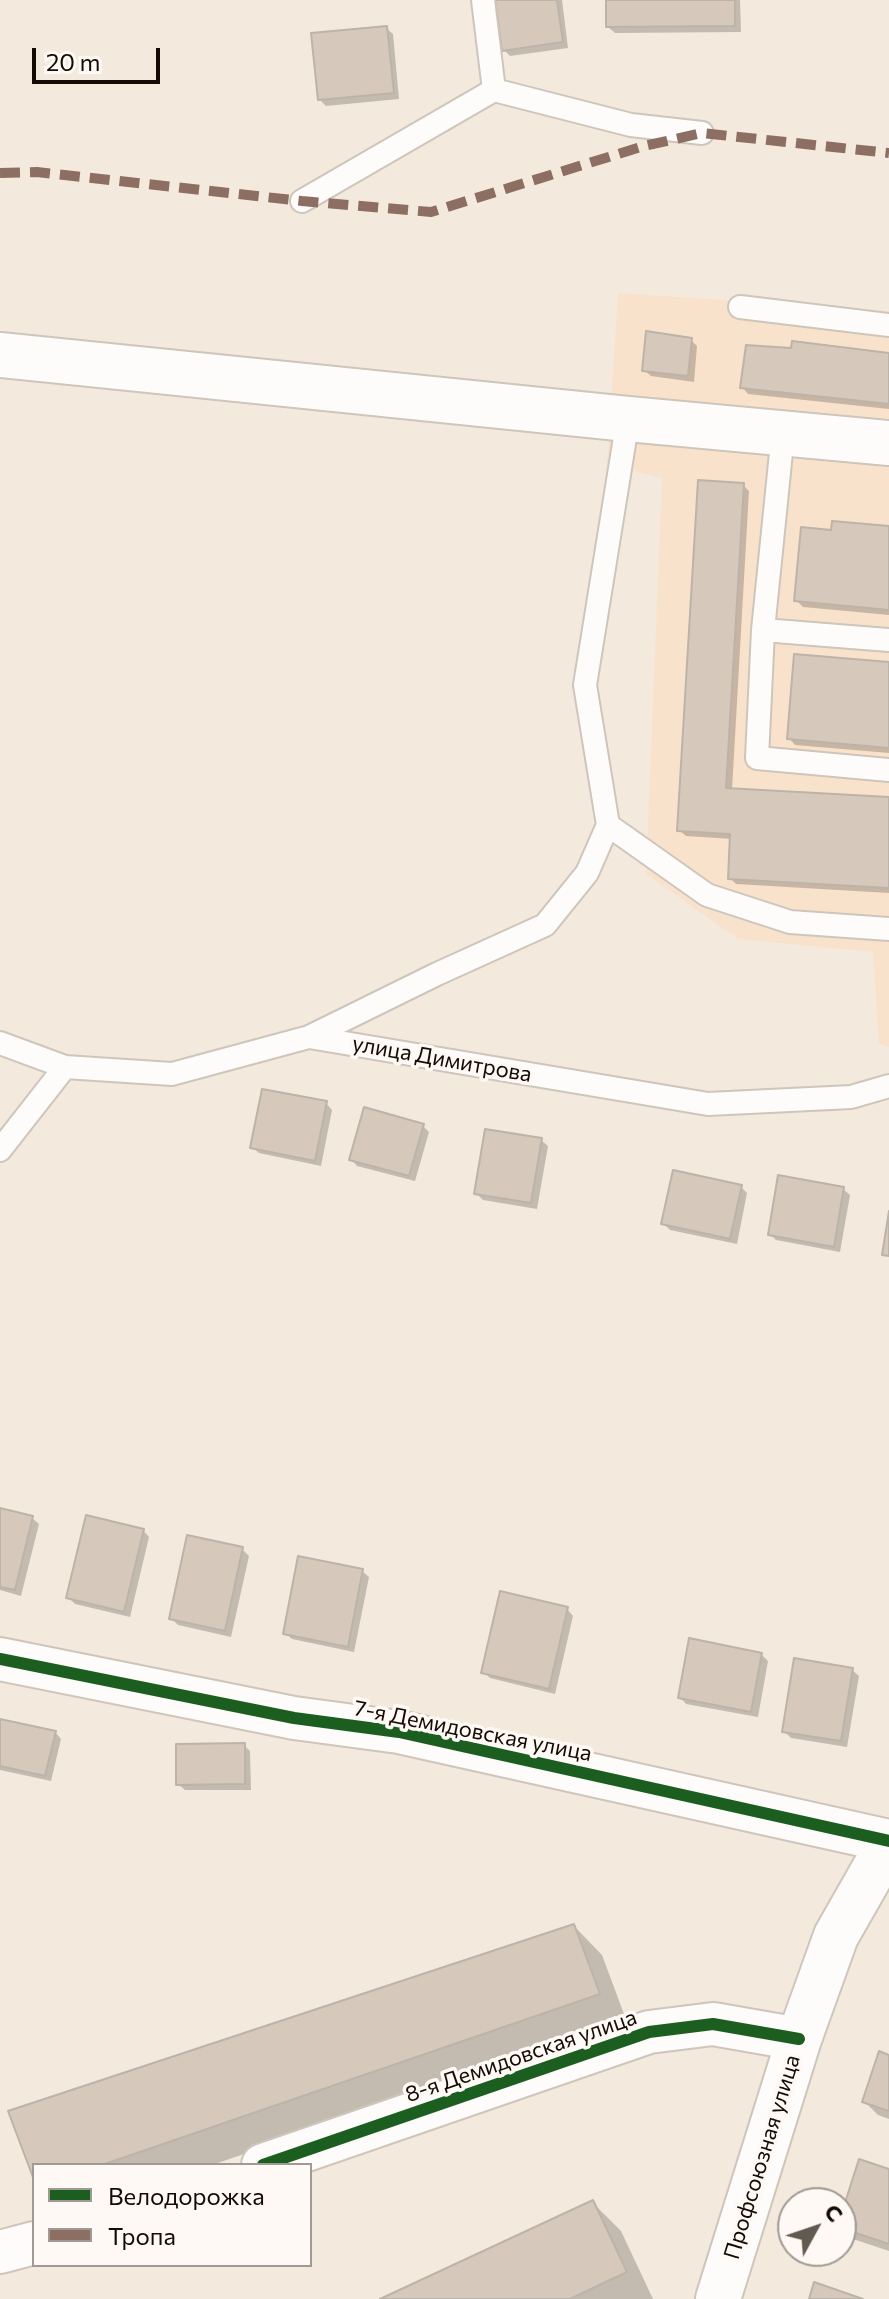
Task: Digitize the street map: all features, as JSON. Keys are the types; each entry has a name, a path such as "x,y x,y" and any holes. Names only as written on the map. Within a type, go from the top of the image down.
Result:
{"main road":[{"path":"0,355 889,443"},
{"name":"Профсоюзная улица","path":"718,2299 799,2039 836,1936 889,1842"}],"street":[{"name":"7-я Демидовская улица","path":"0,1659 294,1718 399,1732 889,1842"},
{"name":"8-я Демидовская улица","path":"269,2163 649,2032 713,2024 799,2039"},
{"path":"0,2252 32,2244"}],"lane":[{"path":"483,0 494,90"},
{"path":"302,201 494,90 631,125 702,133"},
{"path":"740,307 889,325"},
{"path":"309,1037 545,925 587,873 608,825 585,685 628,419"},
{"path":"783,433 763,630 757,758 889,770"},
{"path":"763,630 889,640"},
{"path":"608,825 707,895 790,922 889,929"},
{"name":"улица Димитрова","path":"0,1043 65,1067 172,1074 309,1037 708,1104 851,1097 889,1086"},
{"path":"0,1150 65,1067"}],"shaded area":[{"path":"618,293 889,311 889,1047 879,1044 873,952 738,939 646,874 662,478 607,465"}],"building":[{"path":"495,0 557,0 563,42 502,51"},
{"path":"606,0 735,0 735,26 606,27"},
{"path":"387,26 394,93 318,100 311,33"},
{"path":"646,331 692,338 688,376 642,371"},
{"path":"792,341 889,353 889,404 740,388 746,345 791,348"},
{"path":"698,480 744,483 726,788 889,797 889,888 728,879 730,834 677,831"},
{"path":"832,521 889,526 889,610 794,601 801,527 831,530"},
{"path":"794,654 889,662 889,748 787,739"},
{"path":"262,1089 327,1101 315,1161 250,1148"},
{"path":"364,1107 424,1124 409,1176 349,1160"},
{"path":"485,1129 542,1138 531,1203 474,1194"},
{"path":"673,1170 742,1185 730,1239 661,1224"},
{"path":"778,1175 844,1187 834,1247 768,1235"},
{"path":"889,1211 889,1256 882,1255"},
{"path":"0,1508 33,1516 15,1590 0,1587"},
{"path":"86,1515 144,1529 124,1612 66,1598"},
{"path":"187,1535 243,1547 225,1631 169,1619"},
{"path":"298,1556 363,1569 348,1647 283,1634"},
{"path":"500,1591 568,1607 549,1689 481,1673"},
{"path":"689,1638 762,1653 751,1712 678,1698"},
{"path":"794,1658 853,1668 841,1741 782,1732"},
{"path":"0,1719 56,1731 45,1776 0,1766"},
{"path":"245,1743 245,1784 176,1785 176,1744"},
{"path":"574,1924 600,1994 108,2163 32,2163 32,2175 8,2111"},
{"path":"879,2051 889,2055 889,2111 862,2102"},
{"path":"859,2159 889,2169 889,2244 857,2233 857,2187 850,2187"},
{"path":"593,2200 627,2272 570,2299 380,2299"},
{"path":"814,2282 863,2299 809,2299"}],"marked path":[{"path":"0,173 37,172 431,212 644,146 702,133 889,153"}],"cycle path":[{"path":"0,1659 294,1718 399,1732 889,1841"},
{"path":"269,2163 649,2032 713,2024 799,2039"}]}
